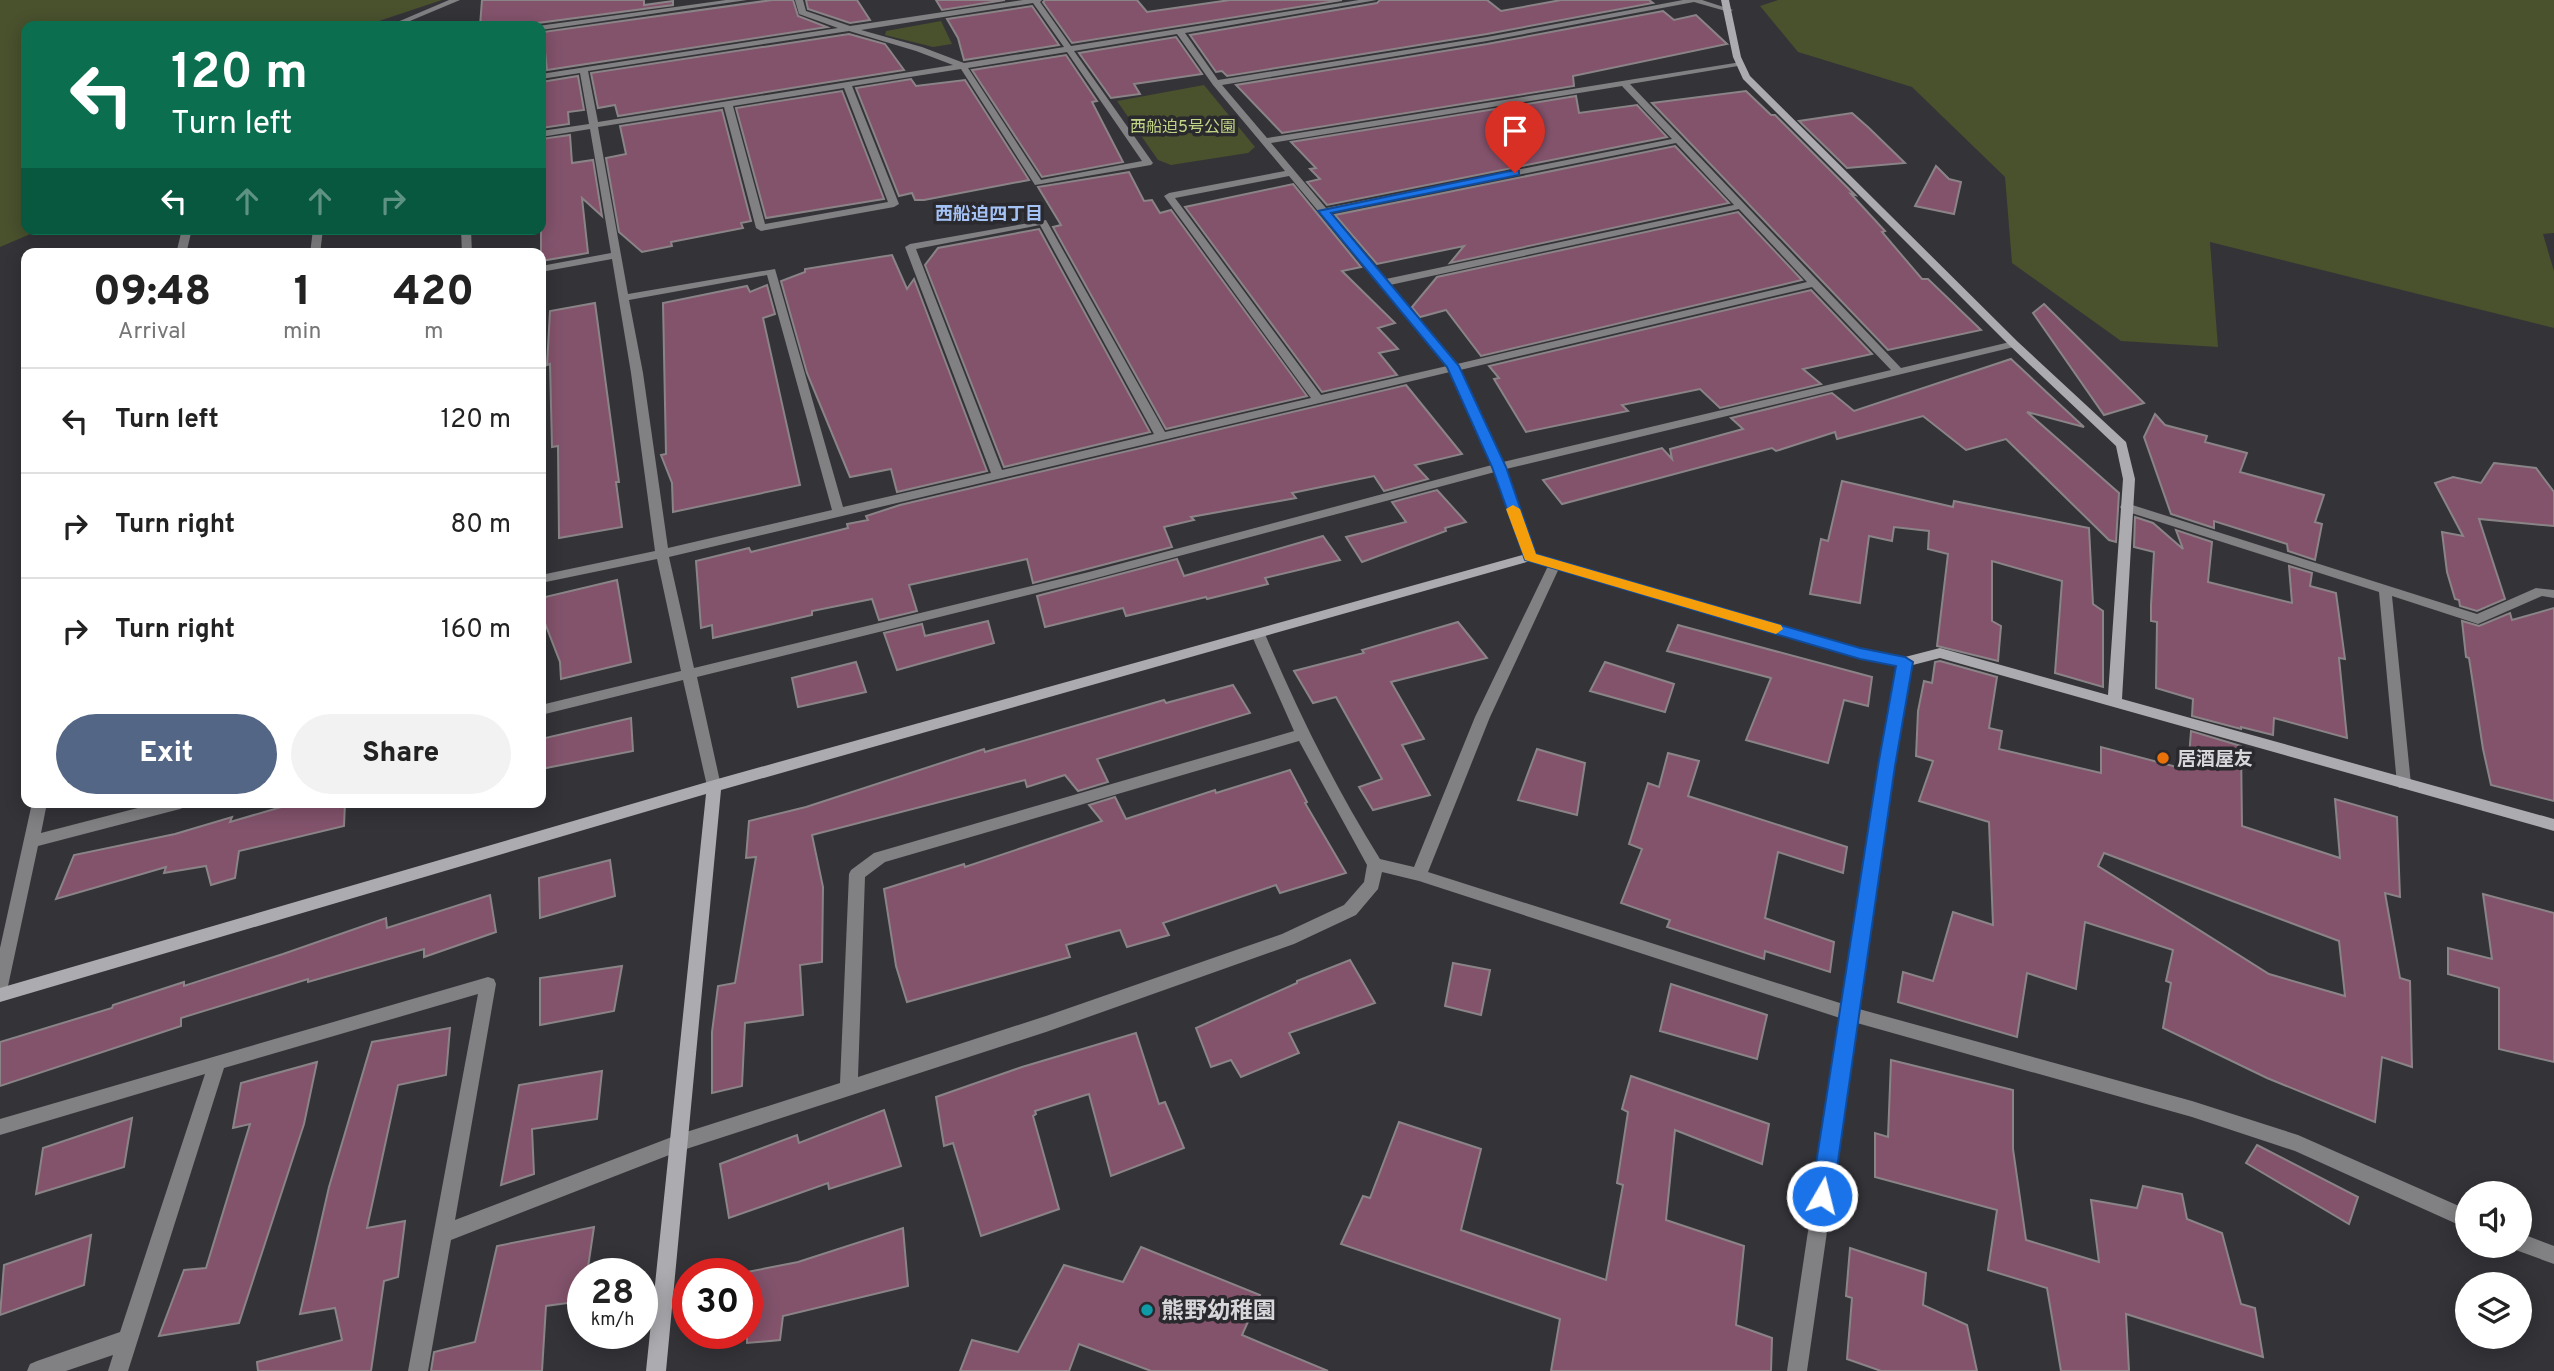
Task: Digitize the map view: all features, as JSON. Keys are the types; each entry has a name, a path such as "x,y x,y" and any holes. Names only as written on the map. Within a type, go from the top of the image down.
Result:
{"street":[{"path":"404,21 456,0"},
{"path":"546,27 743,0"},
{"path":"546,75 584,70 852,28 1036,0 1148,163 1038,183 963,66 852,28 819,20 802,12 799,0"},
{"path":"546,133 1373,0"},
{"path":"1216,83 1486,39 1694,0 1729,10"},
{"path":"1725,0 1732,21 1731,43 1746,77 2014,344 2122,445 2129,479 2115,702"},
{"path":"1180,32 1216,83 1453,366 1499,467 1530,557"},
{"path":"1266,141 1738,64"},
{"path":"584,70 624,298 662,554 714,786 656,1371"},
{"path":"1623,82 1898,371"},
{"path":"728,104 761,228 894,204 848,86"},
{"path":"1324,211 1679,140"},
{"path":"1291,173 1169,196 1317,398"},
{"path":"1383,283 1741,206"},
{"path":"997,473 910,247 1043,222 1161,436"},
{"path":"546,268 617,255"},
{"path":"624,298 771,271 838,512"},
{"path":"546,578 662,554 997,473 1814,283"},
{"path":"546,709 687,672 1088,576 1499,467 2014,344"},
{"path":"2126,507 2478,618 2541,591 2554,594"},
{"path":"0,995 714,786 1530,557 1860,654 1905,662 1940,653 2554,825"},
{"path":"1419,875 1483,717 1525,622 1555,564"},
{"path":"2385,589 2404,784"},
{"path":"1258,634 1280,690 1342,813 1376,864 1419,875 1850,1014 2192,1109 2298,1144 2455,1214"},
{"path":"1797,1371 1886,766 1905,662"},
{"path":"849,1088 857,874 880,858 1303,734"},
{"path":"0,986 39,808"},
{"path":"31,842 161,808"},
{"path":"441,1235 677,1144 1046,1024 1288,939 1350,910 1372,884 1376,864"},
{"path":"0,1126 488,984 418,1371"},
{"path":"118,1371 217,1062"},
{"path":"2532,1247 2554,1255"},
{"path":"37,1371 127,1340"}],"green space":[{"path":"0,0 442,0 379,21 21,21 21,235 28,235 0,247"},
{"path":"1778,0 2554,0 2554,233 2543,234 2554,271 2554,328 2210,242 2218,347 2121,341 2012,263 2005,177 1912,87 1798,52 1760,6"},
{"path":"941,21 952,44 933,47 885,35 886,31"},
{"name":"西船迫5号公園","path":"1204,85 1255,147 1248,153 1171,165 1158,160 1117,101"}],"building":[{"path":"482,0 644,0 644,5 673,1 673,5 546,22 480,21"},
{"path":"772,0 793,0 798,16 827,27 547,70 546,32"},
{"path":"806,0 857,0 870,20 850,23 808,9"},
{"path":"936,0 1005,0 942,10"},
{"path":"1137,0 1147,12 1230,0 1342,0 1072,43 1043,2"},
{"path":"1380,0 1487,0 1501,11 1561,0 1649,0 1653,3 1487,34 1227,76 1222,71 1216,72 1190,35 1377,3"},
{"path":"1032,6 1059,45 964,60 958,38 947,19"},
{"path":"1663,11 1674,20 1696,15 1727,44 1573,76 1574,86 1282,133 1236,85 1487,44"},
{"path":"849,34 885,44 904,70 618,116 615,105 598,108 591,73"},
{"path":"1176,37 1202,74 1134,84 1140,94 1111,98 1079,53"},
{"path":"1066,55 1097,101 1092,102 1123,162 1042,177 972,70"},
{"path":"578,76 584,110 568,112 569,124 546,127 546,81"},
{"path":"911,79 916,86 965,80 1029,180 924,200 915,200 912,193 899,196 856,88"},
{"path":"842,91 884,199 766,218 736,108"},
{"path":"1746,91 1771,115 1775,115 1855,195 1851,194 1885,231 1882,232 1922,279 1928,279 1981,330 1888,350 1652,103"},
{"path":"1576,96 1579,113 1637,105 1667,137 1327,205 1307,182 1320,179 1310,169 1316,168 1291,142"},
{"path":"722,110 751,221 741,223 743,228 671,242 672,246 642,252 619,232 606,158 626,154 620,126"},
{"path":"1852,113 1905,163 1847,168 1799,121"},
{"path":"570,135 572,163 593,160 602,216 582,198 588,253 546,260 546,248 541,248 541,235 546,235 546,138"},
{"path":"1675,146 1729,203 1450,263 1464,246 1377,264 1335,215"},
{"path":"1936,166 1949,179 1961,182 1954,214 1915,206"},
{"path":"1129,172 1144,201 1152,200 1160,213 1171,210 1307,396 1166,429 1053,227 1061,225 1038,187"},
{"path":"1293,184 1361,267 1342,271 1395,323 1378,328 1398,349 1379,353 1397,375 1322,392 1185,207"},
{"path":"1738,212 1802,280 1481,356 1446,310 1420,317 1412,307 1437,277"},
{"path":"1039,229 1150,432 1004,467 925,265 938,248"},
{"path":"892,255 907,289 914,279 987,471 897,492 891,469 850,477 807,373 781,281 805,272 805,269"},
{"path":"767,285 775,314 763,318 800,485 673,512 672,483 661,455 666,454 663,303 747,286 750,292"},
{"path":"1811,290 1872,354 1803,369 1821,384 1720,408 1700,389 1622,405 1628,411 1526,432 1494,379 1499,378 1489,366"},
{"path":"595,303 619,482 616,482 622,527 559,538 558,446 552,447 550,364 547,365 550,311"},
{"path":"2044,304 2144,403 2104,415 2033,313"},
{"path":"2011,359 2084,427 2027,412 2119,493 2116,542 2109,540 2006,439 1966,450 1923,416 1837,439 1835,432 1776,451 1772,448 1562,504 1543,480 1662,448 1672,459 1670,449 1743,429 1731,418 1832,393 1854,411"},
{"path":"1406,385 1462,454 1415,465 1428,479 1384,491 1374,476 1292,493 1296,498 1191,517 1194,520 1164,527 1172,547 1033,583 1027,559 909,585 917,611 879,620 872,599 812,611 812,615 713,638 712,625 701,628 696,561 749,548 751,552 848,528 847,524 868,520 866,516 900,505"},
{"path":"2155,414 2165,425 2207,436 2205,442 2247,453 2240,472 2324,495 2315,522 2322,524 2315,560 2288,551 2287,544 2214,521 2214,528 2171,514 2144,437"},
{"path":"2494,463 2536,468 2554,492 2554,526 2479,519 2505,599 2477,611 2460,606 2459,600 2455,599 2447,572 2442,532 2463,536 2435,483 2453,477 2481,483"},
{"path":"1842,481 1953,507 1954,501 2089,528 2093,604 2103,611 2103,687 2055,673 2062,581 1992,561 1992,621 2001,626 1998,661 1937,646 1948,554 1928,549 1929,531 1894,527 1892,541 1869,536 1860,603 1810,594 1821,539 1828,541"},
{"path":"1437,490 1466,522 1362,562 1346,537 1406,522 1392,502"},
{"path":"2135,517 2153,523 2183,549 2176,530 2212,542 2208,582 2292,603 2289,566 2312,573 2310,586 2336,593 2345,659 2339,658 2347,738 2274,718 2273,735 2241,729 2192,716 2193,699 2156,688 2157,622 2151,621 2154,552 2134,547"},
{"path":"1323,536 1340,560 1265,578 1268,584 1207,599 1206,597 1126,616 1123,608 1045,627 1037,596 1177,559 1184,576"},
{"path":"617,580 631,662 561,679 560,662 546,626 546,597"},
{"path":"2554,608 2554,801 2491,785 2469,658 2466,657 2462,621 2479,626 2510,613 2512,620"},
{"path":"988,621 994,643 897,670 884,633 922,624 925,636"},
{"path":"1458,622 1487,658 1391,682 1424,739 1402,745 1430,795 1373,810 1359,787 1382,779 1336,697 1313,703 1294,671 1364,653 1362,650"},
{"path":"1678,625 1872,677 1868,706 1844,700 1828,763 1746,740 1771,678 1667,651"},
{"path":"1940,661 1997,677 1989,728 2002,731 1999,749 2101,773 2101,747 2188,770 2191,731 2241,746 2242,826 2340,858 2335,799 2397,817 2400,897 2385,893 2400,978 2410,981 2412,1067 2382,1057 2375,1122 2267,1078 2163,1028 2171,983 2166,981 2173,950 2085,922 2076,989 2027,973 2017,1037 1898,1002 1903,972 1933,981 1953,912 1993,925 1989,822 1919,801 1933,761 1916,756 1918,711 1924,681 1932,683 1935,662","holes":["2104,853 2339,941 2345,996 2269,974 2098,866"]},
{"path":"856,662 866,692 798,707 792,678"},
{"path":"1605,662 1674,684 1665,712 1590,691"},
{"path":"1233,685 1250,713 1097,759 1108,782 1078,791 1065,775 1027,787 1025,780 812,835 823,887 822,962 800,965 803,1015 745,1023 742,1086 712,1093 712,1032 718,986 735,983 756,857 746,858 749,821 806,807 984,749 985,752 1164,700 1166,703"},
{"path":"631,718 633,751 546,768 546,738"},
{"path":"1537,749 1585,763 1577,815 1518,800"},
{"path":"1668,753 1699,761 1688,796 1847,847 1843,873 1778,852 1765,918 1834,942 1830,972 1765,951 1764,959 1667,927 1670,920 1621,903 1642,849 1629,844 1648,783 1659,787"},
{"path":"1290,770 1307,802 1305,803 1346,873 1280,893 1276,885 1163,923 1169,935 1127,947 1120,930 1066,945 1070,957 907,1002 896,966 884,889 964,864 965,867 1102,821 1089,805 1115,797 1126,819 1215,790 1216,793"},
{"path":"278,808 345,808 344,826 239,851 235,878 211,885 206,866 164,873 166,867 56,899 74,855 175,834 232,817 230,822"},
{"path":"610,860 615,896 540,918 539,878"},
{"path":"2483,894 2554,913 2554,1062 2499,1049 2499,988 2448,974 2448,948 2492,959"},
{"path":"490,895 496,932 424,957 424,949 308,982 308,979 181,1018 181,1026 0,1086 0,1042 112,1008 113,1005 184,982 184,986 386,918 387,928"},
{"path":"1350,960 1375,1003 1289,1033 1299,1053 1241,1077 1231,1060 1211,1067 1196,1028 1297,981"},
{"path":"1453,963 1490,970 1481,1015 1445,1006"},
{"path":"622,966 614,1011 540,1025 540,978"},
{"path":"1671,984 1767,1015 1757,1059 1660,1031"},
{"path":"450,1028 446,1075 398,1085 367,1228 405,1221 398,1277 384,1281 371,1371 258,1371 257,1362 342,1340 335,1308 300,1314 329,1187 372,1042"},
{"path":"1136,1033 1159,1104 1165,1102 1184,1148 1111,1176 1089,1094 1035,1111 1033,1116 1059,1209 981,1236 953,1143 944,1146 936,1097 1022,1067"},
{"path":"1891,1060 2013,1090 2013,1149 2026,1240 2099,1262 2091,1200 2137,1208 2143,1186 2182,1194 2187,1219 2222,1233 2241,1304 2255,1308 2263,1357 2126,1314 2129,1371 2061,1371 2047,1288 1988,1270 1997,1210 1875,1177 1875,1133 1888,1137"},
{"path":"317,1062 304,1124 239,1323 159,1336 184,1270 206,1268 250,1124 233,1128 241,1083"},
{"path":"602,1071 597,1119 532,1129 534,1174 501,1185 519,1085"},
{"path":"1631,1076 1769,1124 1762,1164 1675,1130 1666,1220 1744,1246 1736,1325 1772,1338 1771,1371 1551,1371 1560,1319 1341,1244 1363,1196 1370,1198 1399,1122 1481,1149 1461,1230 1606,1280 1623,1185 1617,1183 1628,1112 1622,1109"},
{"path":"884,1110 901,1166 829,1189 828,1183 729,1218 720,1164 797,1135 799,1143"},
{"path":"132,1118 124,1167 36,1194 43,1148"},
{"path":"2257,1145 2358,1197 2349,1224 2246,1163"},
{"path":"594,1227 589,1258 567,1258 567,1303 546,1306 542,1371 431,1371 434,1352 475,1342 497,1246"},
{"path":"903,1228 908,1286 783,1316 780,1340 763,1342 763,1269 798,1262"},
{"path":"91,1235 84,1285 0,1315 4,1265"},
{"name":"熊野幼稚園","path":"1141,1247 1260,1295 1242,1335 1328,1371 1151,1371 1079,1344 1069,1371 960,1371 972,1340 1018,1352 1064,1265 1123,1282"},
{"path":"1850,1248 1926,1273 1923,1305 1967,1325 1977,1371 1881,1371 1847,1359 1852,1298 1846,1296"}],"slow traffic":[{"path":"1513,509 1530,557 1776,629"}],"place":[{"name":"居酒屋友","path":"2163,758"},
{"name":"熊野幼稚園","path":"1147,1310"}],"district":[{"name":"西船迫四丁目","path":"989,214"}],"route":[{"path":"1515,173 1324,211 1453,366 1499,467 1530,557 1860,654 1905,662 1886,766 1822,1196"}]}
